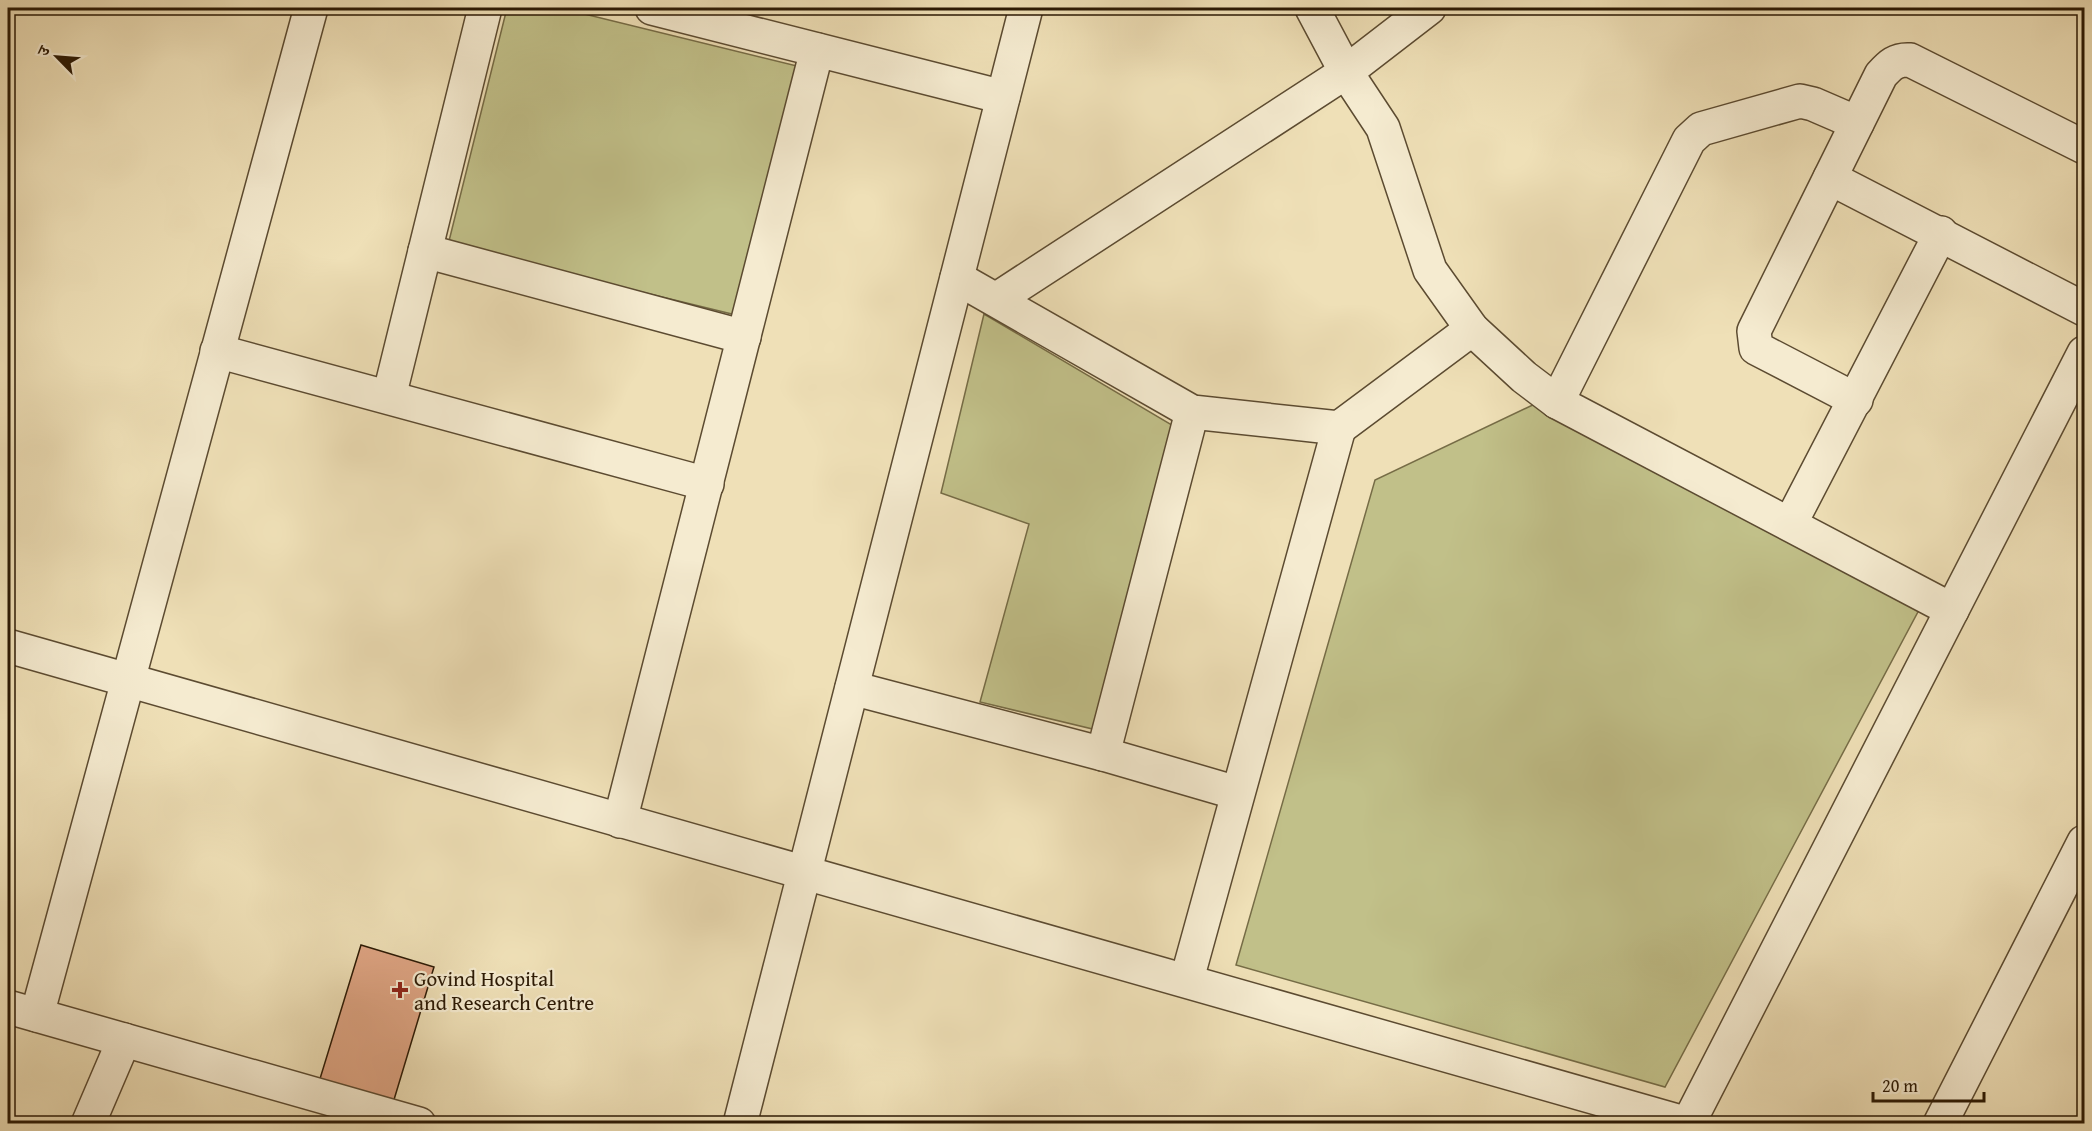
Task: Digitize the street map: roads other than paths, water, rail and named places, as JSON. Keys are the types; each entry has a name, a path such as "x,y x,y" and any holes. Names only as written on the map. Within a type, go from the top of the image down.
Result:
{"street":[{"path":"310,8 127,680 22,1011 419,1124"},
{"path":"389,398 485,8"},
{"path":"652,8 1004,97"},
{"path":"740,1124 1026,8"},
{"path":"1312,8 1346,72 1383,128 1430,270 1472,330 1524,377 1557,402 1952,610"},
{"path":"997,299 1346,72 1429,8"},
{"path":"620,821 817,50"},
{"path":"1856,400 1756,348 1753,340 1754,331 1881,75 1899,60 1910,60 2085,147"},
{"path":"1557,402 1689,140 1707,127 1800,101 1813,104 1857,123"},
{"path":"1830,178 2085,309"},
{"path":"1790,524 1941,233"},
{"path":"425,251 744,337"},
{"path":"957,278 1192,412 1339,428"},
{"path":"1187,979 1339,428 1472,330"},
{"path":"217,351 707,484"},
{"path":"8,646 804,873 1187,979 1688,1124 1952,610 2080,374"},
{"path":"1104,754 1192,412"},
{"path":"852,688 1104,754 1237,793"},
{"path":"1940,1124 2085,842"},
{"path":"88,1124 124,1040"}],"place":[{"name":"Govind Hospital and Research Centre","path":"400,990"}]}
